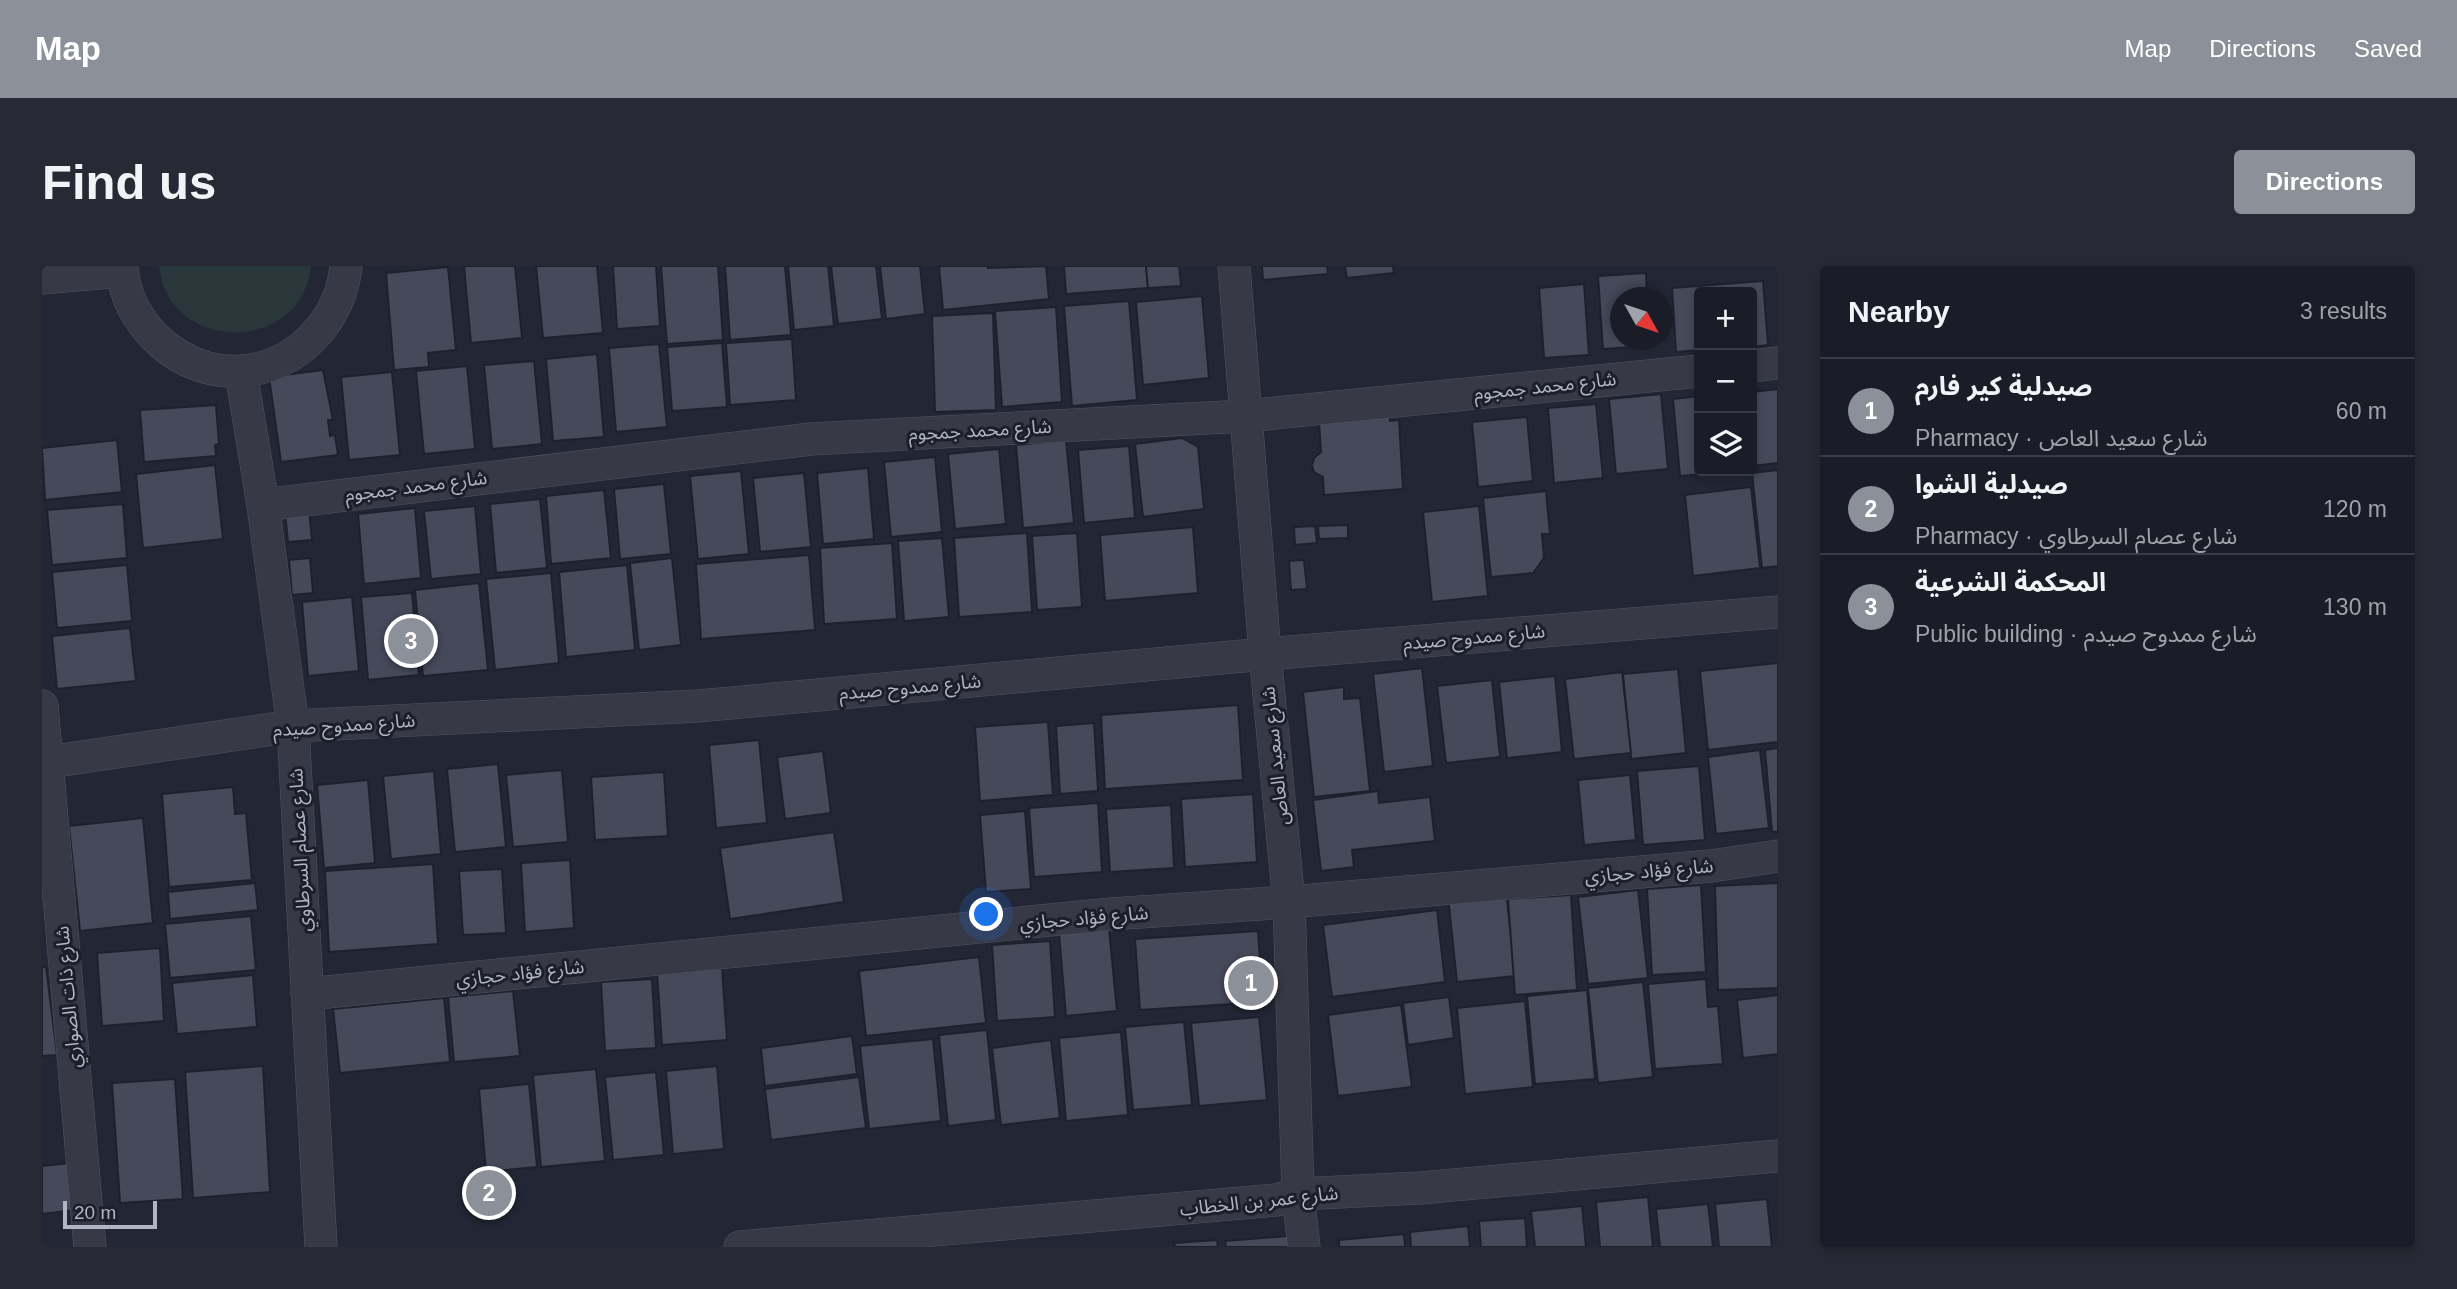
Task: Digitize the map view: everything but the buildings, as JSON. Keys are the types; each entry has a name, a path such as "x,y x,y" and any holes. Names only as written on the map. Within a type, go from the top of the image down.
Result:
{"street":[{"path":"42,278 122,269 132,306 141,322 166,348 197,364 241,372 282,359 310,341 321,329 338,301 346,266"},
{"name":"شارع سعيد العاص","path":"1234,266 1265,654 1290,902 1298,1194 1304,1247"},
{"path":"1757,365 1778,363"},
{"name":"شارع محمد جمجوم","path":"263,505 811,439 1245,416 1694,371"},
{"name":"شارع عصام السرطاوي","path":"241,372 263,505 293,726 321,1247"},
{"name":"شارع ممدوح صيدم","path":"45,762 293,726 698,706 1265,654 1778,612"},
{"name":"شارع ذات الصواري","path":"42,706 90,1247"},
{"name":"شارع فؤاد حجازي","path":"307,994 1111,914 1290,902 1711,866 1778,856"},
{"name":"شارع عمر بن الخطاب","path":"740,1247 1276,1200 1298,1194 1420,1188 1778,1156"}],"shaded area":[{"path":"159,266 311,266 303,295 285,316 262,328 235,332 209,328 185,316 168,295"}],"place":[{"name":"المحكمة الشرعية","path":"411,641"},
{"name":"صيدلية كير فارم","path":"1251,983"},
{"name":"صيدلية الشوا","path":"489,1193"}]}
